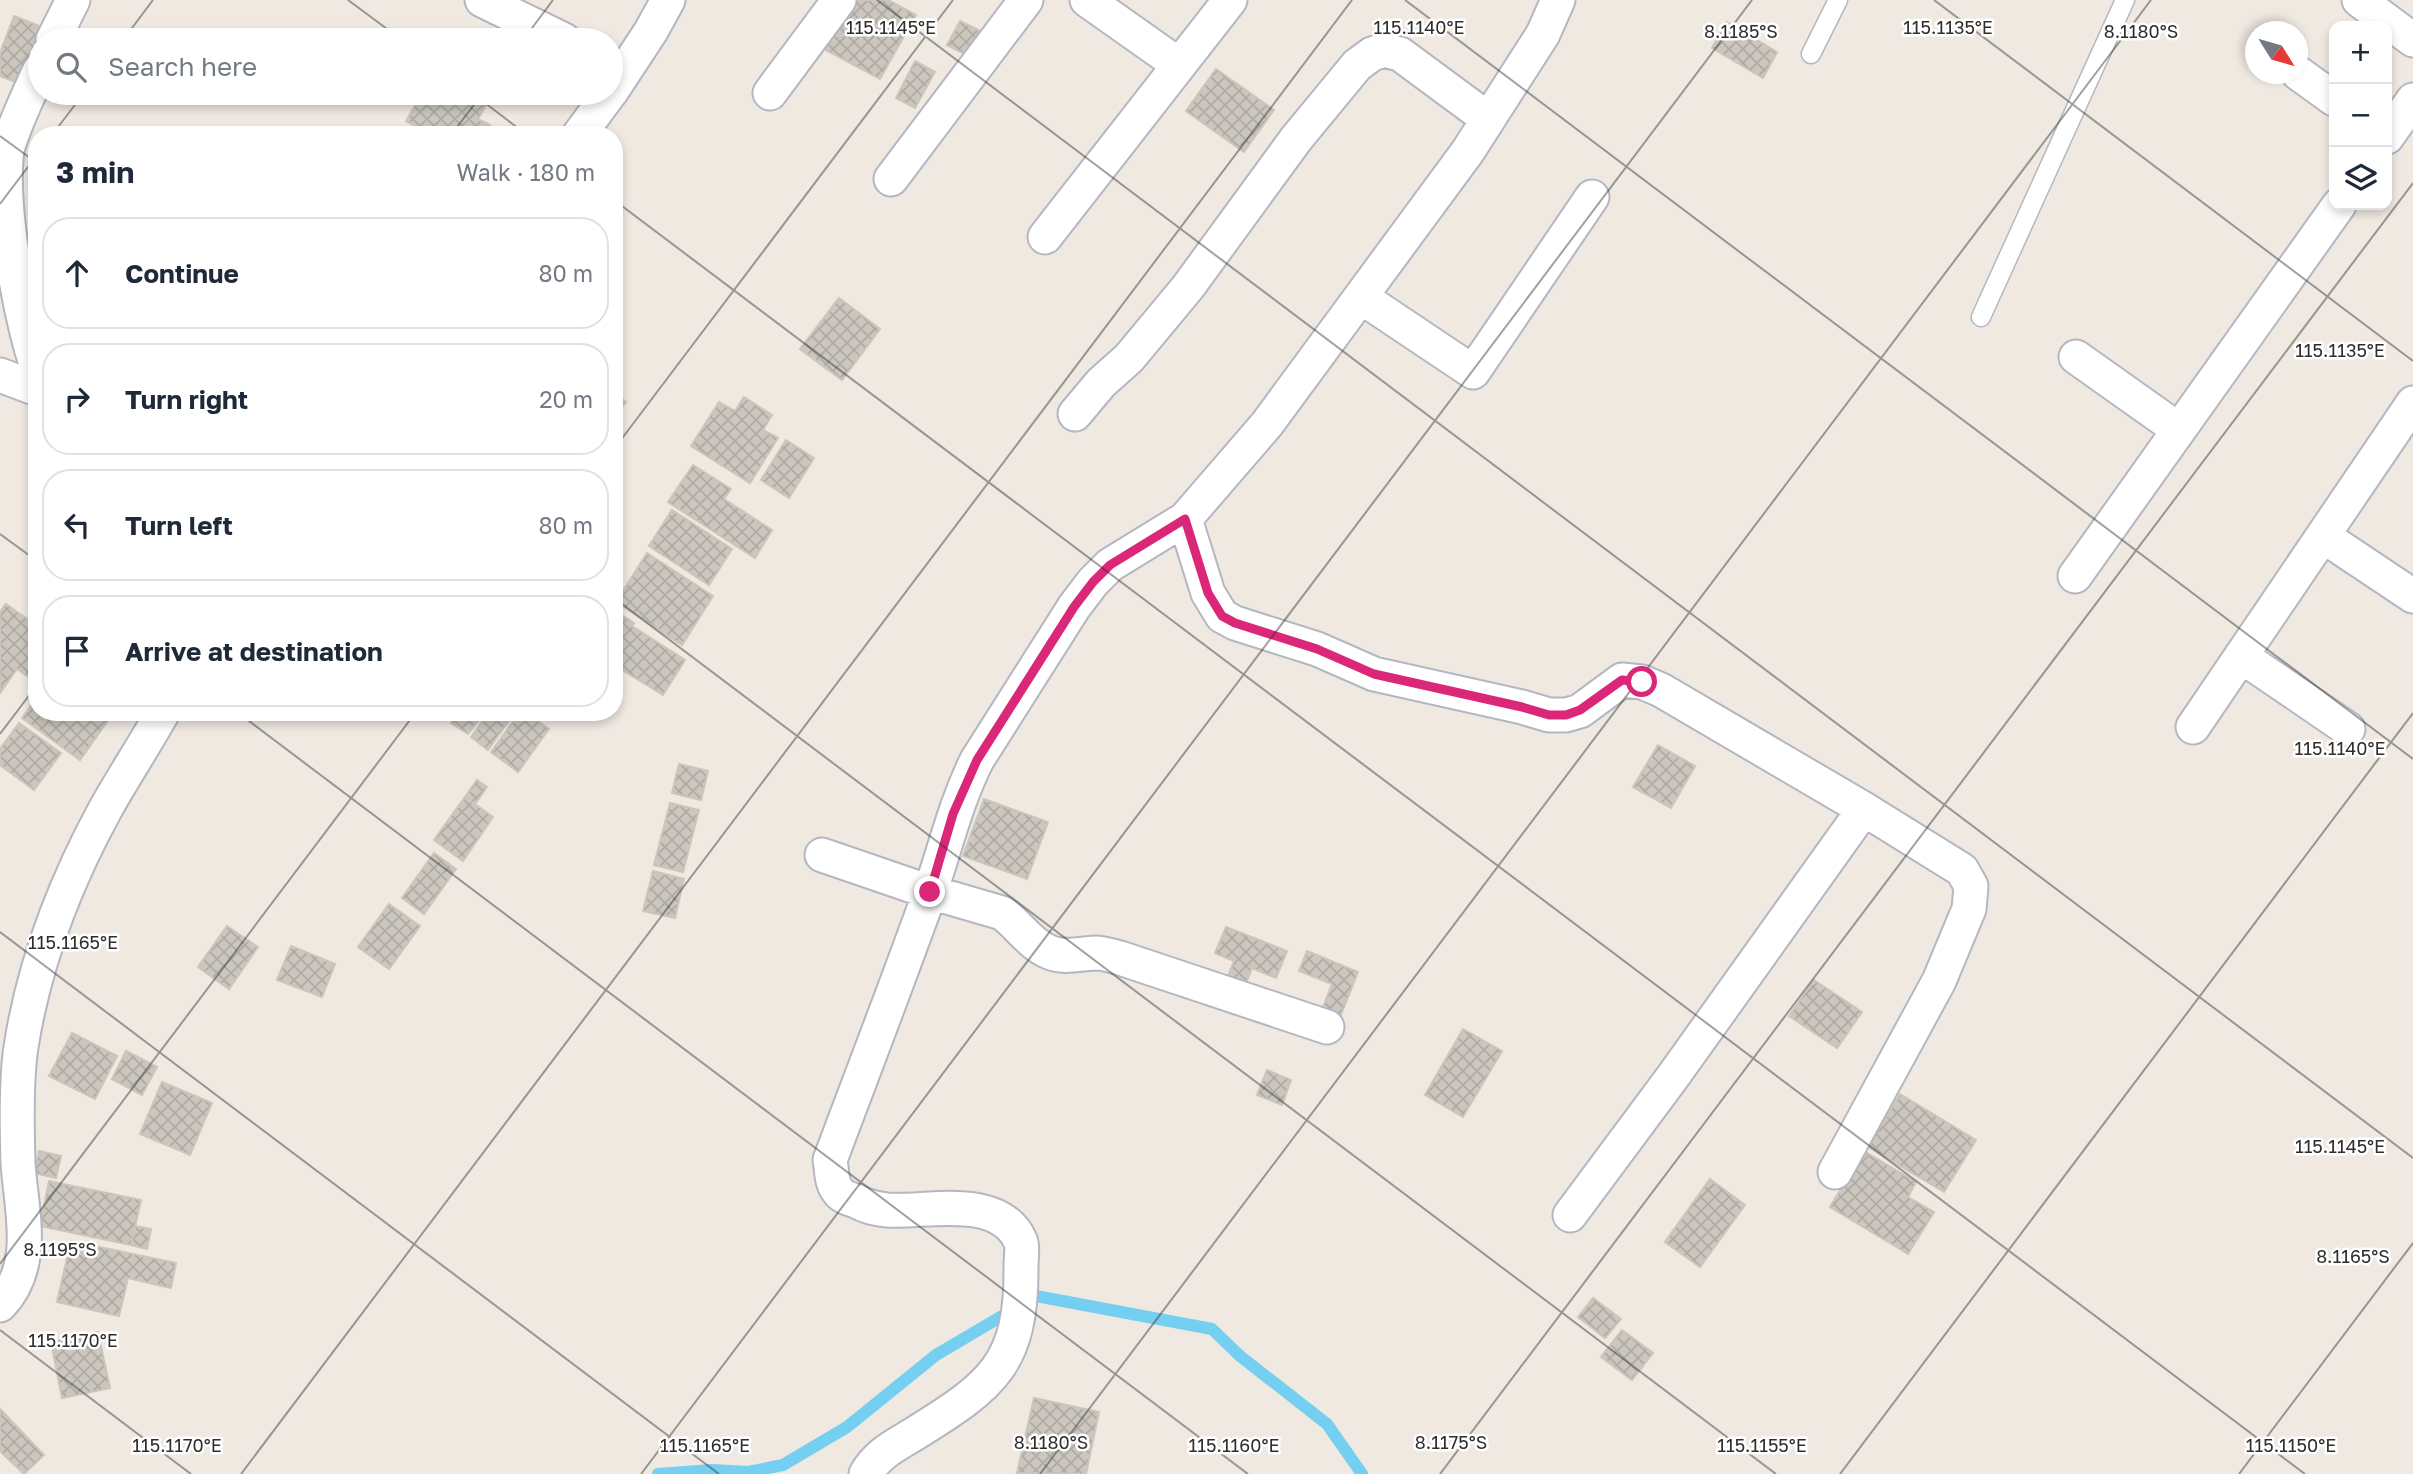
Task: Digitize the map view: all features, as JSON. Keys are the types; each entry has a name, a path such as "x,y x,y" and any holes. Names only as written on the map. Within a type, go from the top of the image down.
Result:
{"street":[{"path":"59,28 73,0"},
{"path":"482,0 539,28"},
{"path":"623,68 668,0"},
{"path":"770,93 839,0"},
{"path":"891,178 1026,0"},
{"path":"1087,0 1179,65"},
{"path":"1045,237 1230,0"},
{"path":"866,1474 884,1451 929,1424 993,1377 1014,1339 1021,1294 1021,1241 1007,1224 996,1216 976,1209 886,1210 862,1204 842,1195 836,1189 830,1160 930,892 953,814 977,760 1074,607 1093,582 1110,565 1185,519 1266,424 1468,151 1543,34 1558,0"},
{"path":"2359,0 2413,40"},
{"path":"1075,414 1101,383 1129,358 1188,287 1296,139 1357,65 1372,54 1384,50 1400,54 1488,119"},
{"path":"2308,80 2329,95"},
{"path":"28,96 7,151 2,181 2,201 21,311 28,336"},
{"path":"2392,129 2413,100"},
{"path":"585,126 599,105"},
{"path":"1361,298 1474,372 1592,197"},
{"path":"2075,576 2335,210"},
{"path":"2076,357 2179,430"},
{"path":"0,375 28,385"},
{"path":"2193,727 2413,405"},
{"path":"1185,519 1208,593 1222,616 1235,623 1317,649 1374,674 1549,715 1566,715 1580,710 1622,680 1642,682 1661,690 1864,809 1962,870 1971,886 1972,895 1969,909 1939,981 1835,1172"},
{"path":"2323,536 2413,596"},
{"path":"2241,656 2348,729"},
{"path":"0,1305 20,1271 26,1243 18,1162 19,1103 21,1048 34,987 47,943 82,857 158,721"},
{"path":"1570,1215 1864,809"},
{"path":"822,855 1002,913 1037,945 1051,953 1073,956 1102,953 1327,1027"}],"lane":[{"path":"1811,54 1838,0"},
{"path":"1981,317 2125,0"}],"building":[{"path":"850,0 888,0 916,15 880,79 824,49"},
{"path":"14,16 42,27 28,28 28,63 20,84 0,76 0,53"},
{"path":"960,21 986,34 972,58 947,45"},
{"path":"1727,22 1777,52 1763,78 1712,48"},
{"path":"915,61 935,72 915,108 896,98"},
{"path":"1216,69 1274,110 1244,152 1186,111"},
{"path":"415,105 486,105 478,119 490,125 415,126 406,121"},
{"path":"839,298 880,329 842,380 800,349"},
{"path":"744,397 772,415 763,430 778,438 750,483 691,446 719,402 735,411"},
{"path":"786,440 814,458 789,498 761,480"},
{"path":"693,465 731,489 724,499 772,530 755,558 668,502"},
{"path":"672,510 732,549 709,585 649,546"},
{"path":"647,553 713,596 682,645 623,607 623,591"},
{"path":"6,604 28,620 28,677 17,669 0,693 0,612"},
{"path":"623,616 634,623 632,626 685,660 663,695 623,671"},
{"path":"28,710 28,721 108,721 80,760 22,718"},
{"path":"452,721 478,721 468,734 451,723"},
{"path":"483,721 509,721 488,750 471,737"},
{"path":"513,721 538,721 549,729 518,772 491,752"},
{"path":"19,723 61,753 34,790 0,765 0,749"},
{"path":"1658,745 1695,766 1671,808 1633,787"},
{"path":"679,764 708,771 701,800 672,793"},
{"path":"477,780 487,787 475,804 465,797"},
{"path":"465,797 493,817 463,861 434,840"},
{"path":"984,799 1048,822 1027,879 963,856"},
{"path":"670,803 699,810 683,872 654,865"},
{"path":"434,853 456,869 424,914 402,898"},
{"path":"653,871 684,879 675,918 643,911"},
{"path":"389,904 420,926 389,969 358,947"},
{"path":"227,926 258,947 229,989 198,967"},
{"path":"1226,927 1287,951 1276,978 1252,968 1242,994 1224,986 1234,961 1215,953"},
{"path":"291,946 335,964 322,997 277,980"},
{"path":"1307,951 1358,972 1340,1017 1322,1010 1332,984 1299,971"},
{"path":"1814,980 1862,1012 1837,1048 1789,1016"},
{"path":"1463,1029 1502,1051 1463,1117 1425,1095"},
{"path":"72,1033 117,1056 95,1099 49,1076"},
{"path":"126,1051 157,1067 142,1095 112,1079"},
{"path":"1267,1070 1291,1080 1282,1105 1257,1095"},
{"path":"162,1082 212,1103 190,1155 140,1134"},
{"path":"1900,1094 1976,1140 1944,1192 1868,1147"},
{"path":"39,1151 61,1156 56,1178 34,1173"},
{"path":"1864,1151 1916,1182 1908,1197 1934,1212 1908,1254 1830,1207"},
{"path":"1710,1179 1745,1205 1700,1267 1665,1242"},
{"path":"49,1181 141,1200 131,1245 40,1226"},
{"path":"135,1226 151,1229 147,1249 131,1245"},
{"path":"71,1241 176,1263 171,1288 128,1278 119,1316 57,1302"},
{"path":"1593,1298 1621,1319 1605,1338 1578,1317"},
{"path":"1622,1330 1653,1353 1632,1380 1601,1357"},
{"path":"98,1332 110,1388 62,1398 51,1342"},
{"path":"1034,1398 1099,1412 1086,1474 1017,1473"},
{"path":"0,1409 44,1455 24,1474 0,1451"}],"waterway":[{"path":"658,1474 711,1470 748,1472 783,1465 847,1427 936,1355 1036,1296 1212,1329 1240,1356 1327,1424 1362,1474"}],"route":[{"path":"930,892 953,814 977,760 1074,607 1110,565 1185,519 1208,593 1222,616 1235,623 1317,649 1374,674 1549,715 1566,715 1580,710 1622,680 1642,682"}]}
